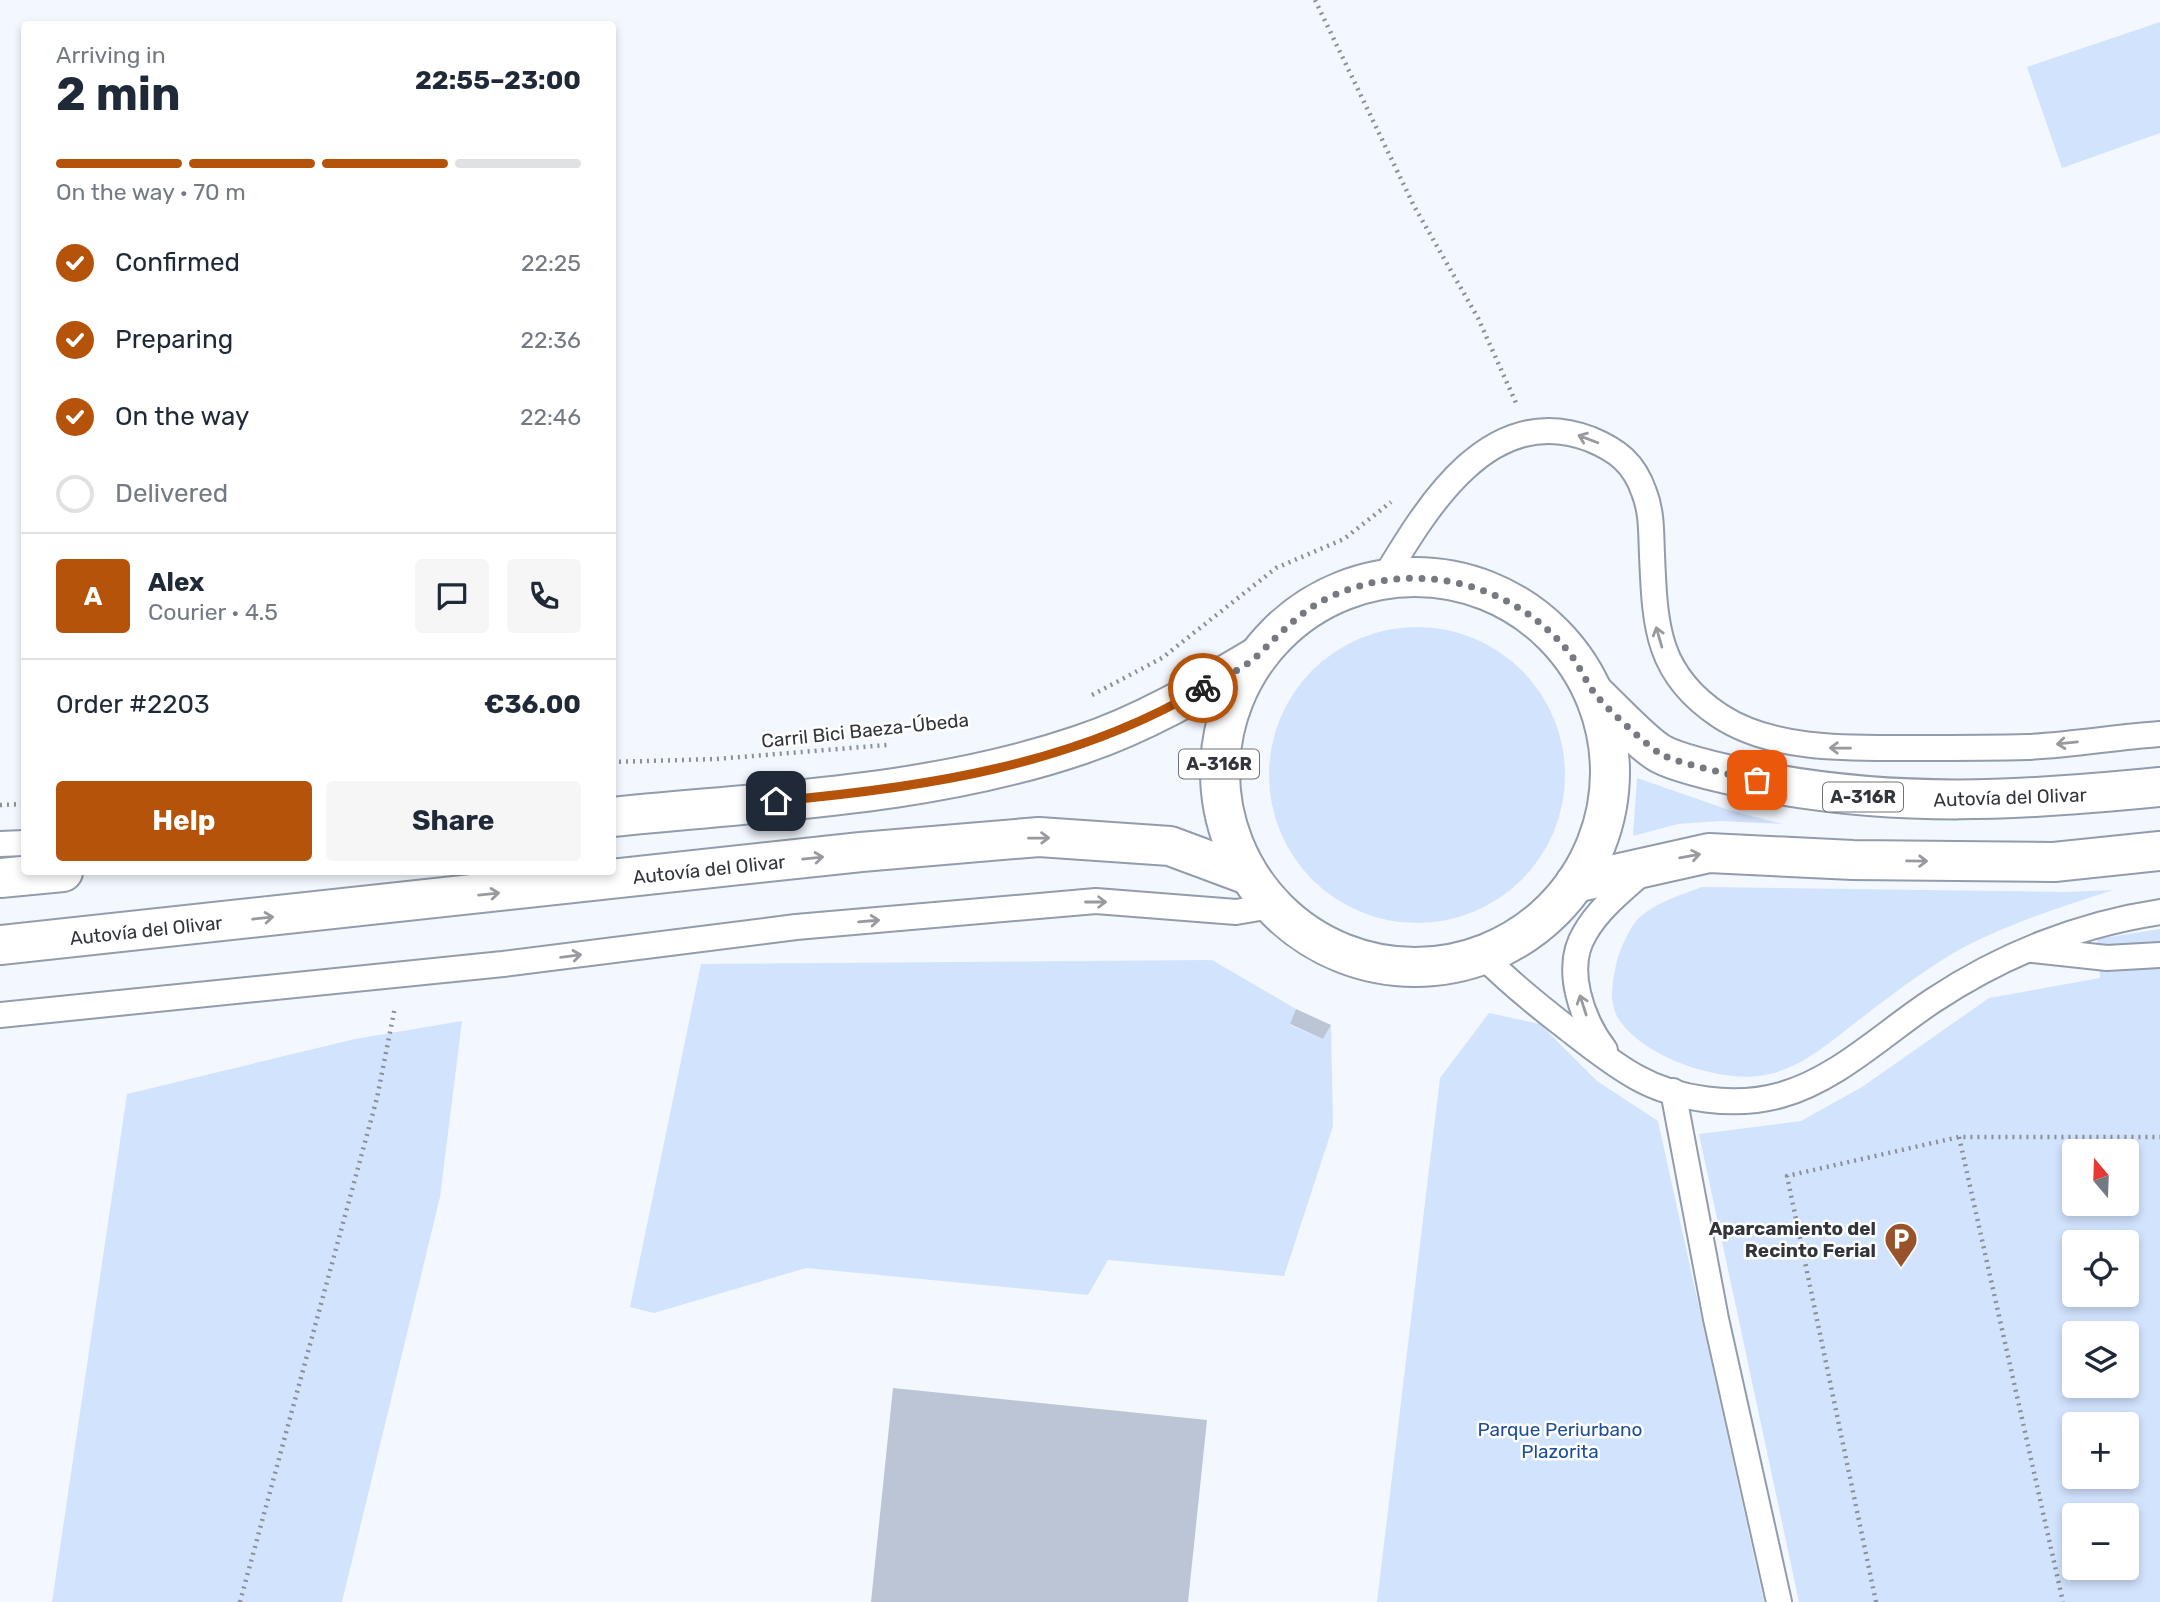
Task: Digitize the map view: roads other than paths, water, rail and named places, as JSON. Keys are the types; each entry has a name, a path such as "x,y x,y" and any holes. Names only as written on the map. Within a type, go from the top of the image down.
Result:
{"highway":[{"name":"A-316R","path":"1430,578 1453,581 1497,595 1538,620 1570,653 1594,693 1609,751 1610,790 1602,830 1576,883 1557,906 1534,927 1509,943 1482,955 1423,968 1370,963 1317,941 1271,906 1248,875 1227,830 1220,797 1219,764 1230,708 1257,656 1283,628 1313,606 1347,590 1383,580 1430,578"},
{"name":"A-316R","path":"616,817 877,792 1017,764 1127,727 1177,704 1257,656"},
{"name":"Autovía del Olivar","path":"1594,693 1661,754 1731,775 1808,790 1881,799 1964,802 2031,799 2160,787"},
{"name":"Autovía del Olivar","path":"0,946 848,854 1039,837 1170,846 1248,875"},
{"path":"1576,883 1709,853 1853,860 2054,862 2160,851"},
{"path":"0,878 32,875"}],"lane":[{"path":"1383,580 1417,524 1450,482 1489,447 1532,431 1573,433 1613,448 1634,470 1651,516 1657,632 1667,659 1690,691 1721,717 1756,733 1824,747 2030,747 2160,734"},
{"path":"616,807 699,808"},
{"path":"0,844 21,843"},
{"path":"1616,1065 1585,1014 1577,986 1577,957 1585,932 1610,902 1651,864"},
{"path":"0,1016 503,964 796,927 1096,901 1236,912 1271,906"},
{"path":"1482,955 1514,987 1616,1065 1640,1079 1706,1099 1737,1101 1784,1094 1815,1081 1958,985 2029,950 2089,927 2160,912"},
{"path":"2029,950 2107,958 2160,955"},
{"path":"1673,1091 1716,1319 1779,1602"}],"place":[{"name":"Aparcamiento del Recinto Ferial","path":"1901,1269"}],"park label":[{"name":"Parque Periurbano Plazorita","path":"1560,1440"}]}
